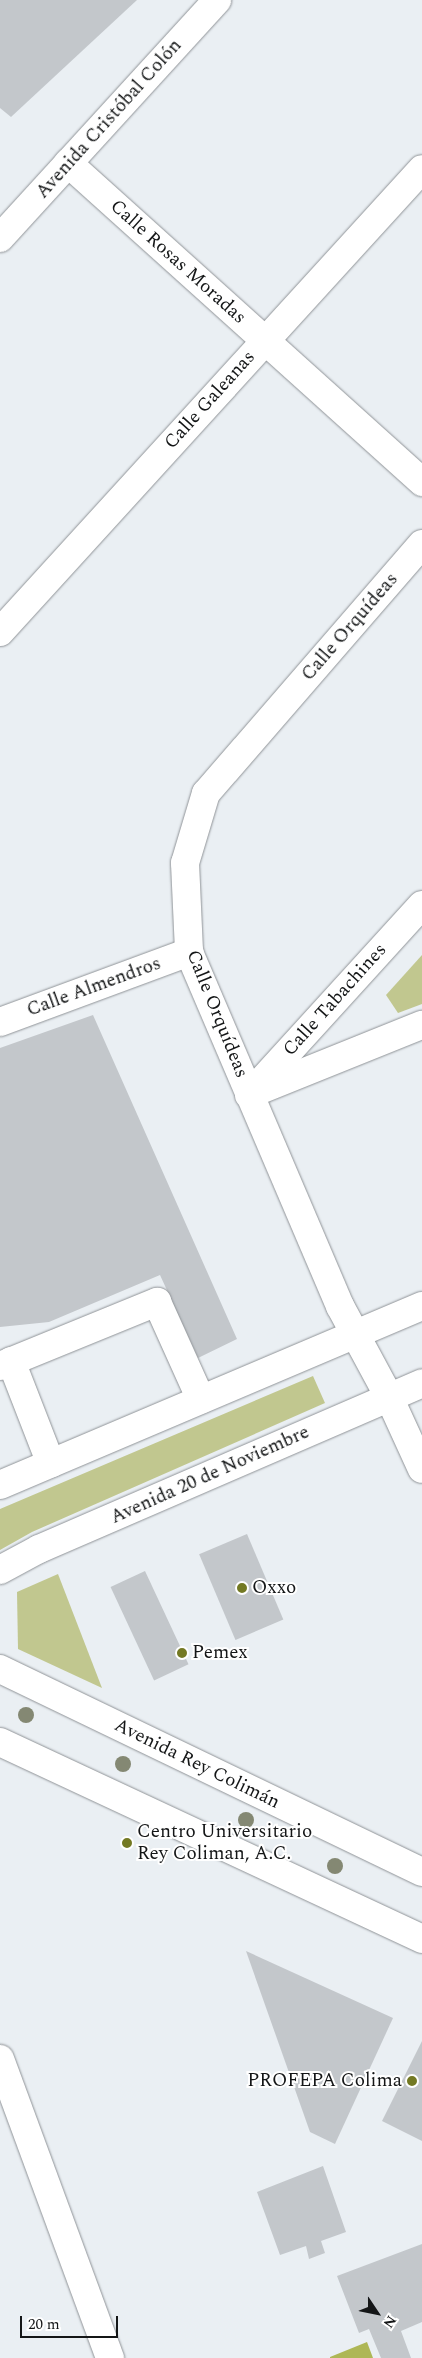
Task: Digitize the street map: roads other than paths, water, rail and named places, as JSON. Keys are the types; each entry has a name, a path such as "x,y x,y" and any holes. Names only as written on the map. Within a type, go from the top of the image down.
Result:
{"street":[{"name":"Avenida Cristóbal Colón","path":"0,238 217,0"},
{"name":"Calle Rosas Moradas","path":"68,163 422,482"},
{"name":"Calle Galeanas","path":"0,632 264,340 422,169"},
{"name":"Calle Orquídeas","path":"422,544 206,793 185,863 189,952 354,1336 390,1397 422,1469"},
{"name":"Calle Tabachines","path":"249,1095 422,905"},
{"name":"Calle Almendros","path":"0,1022 189,952"},
{"path":"249,1095 422,1025"},
{"path":"51,1464 6,1364 157,1302 201,1400"},
{"path":"0,1485 422,1306"},
{"name":"Avenida 20 de Noviembre","path":"0,1570 39,1549 422,1383"},
{"name":"Avenida Rey Colimán","path":"0,1669 422,1872"},
{"path":"5,1750 422,1939"},
{"path":"0,2059 110,2358"}],"place":[{"name":"Oxxo","path":"242,1588"},
{"name":"Pemex","path":"182,1653"},
{"name":"Centro Universitario Rey Coliman, A.C.","path":"127,1843"},
{"name":"PROFEPA Colima","path":"412,2081"}]}
